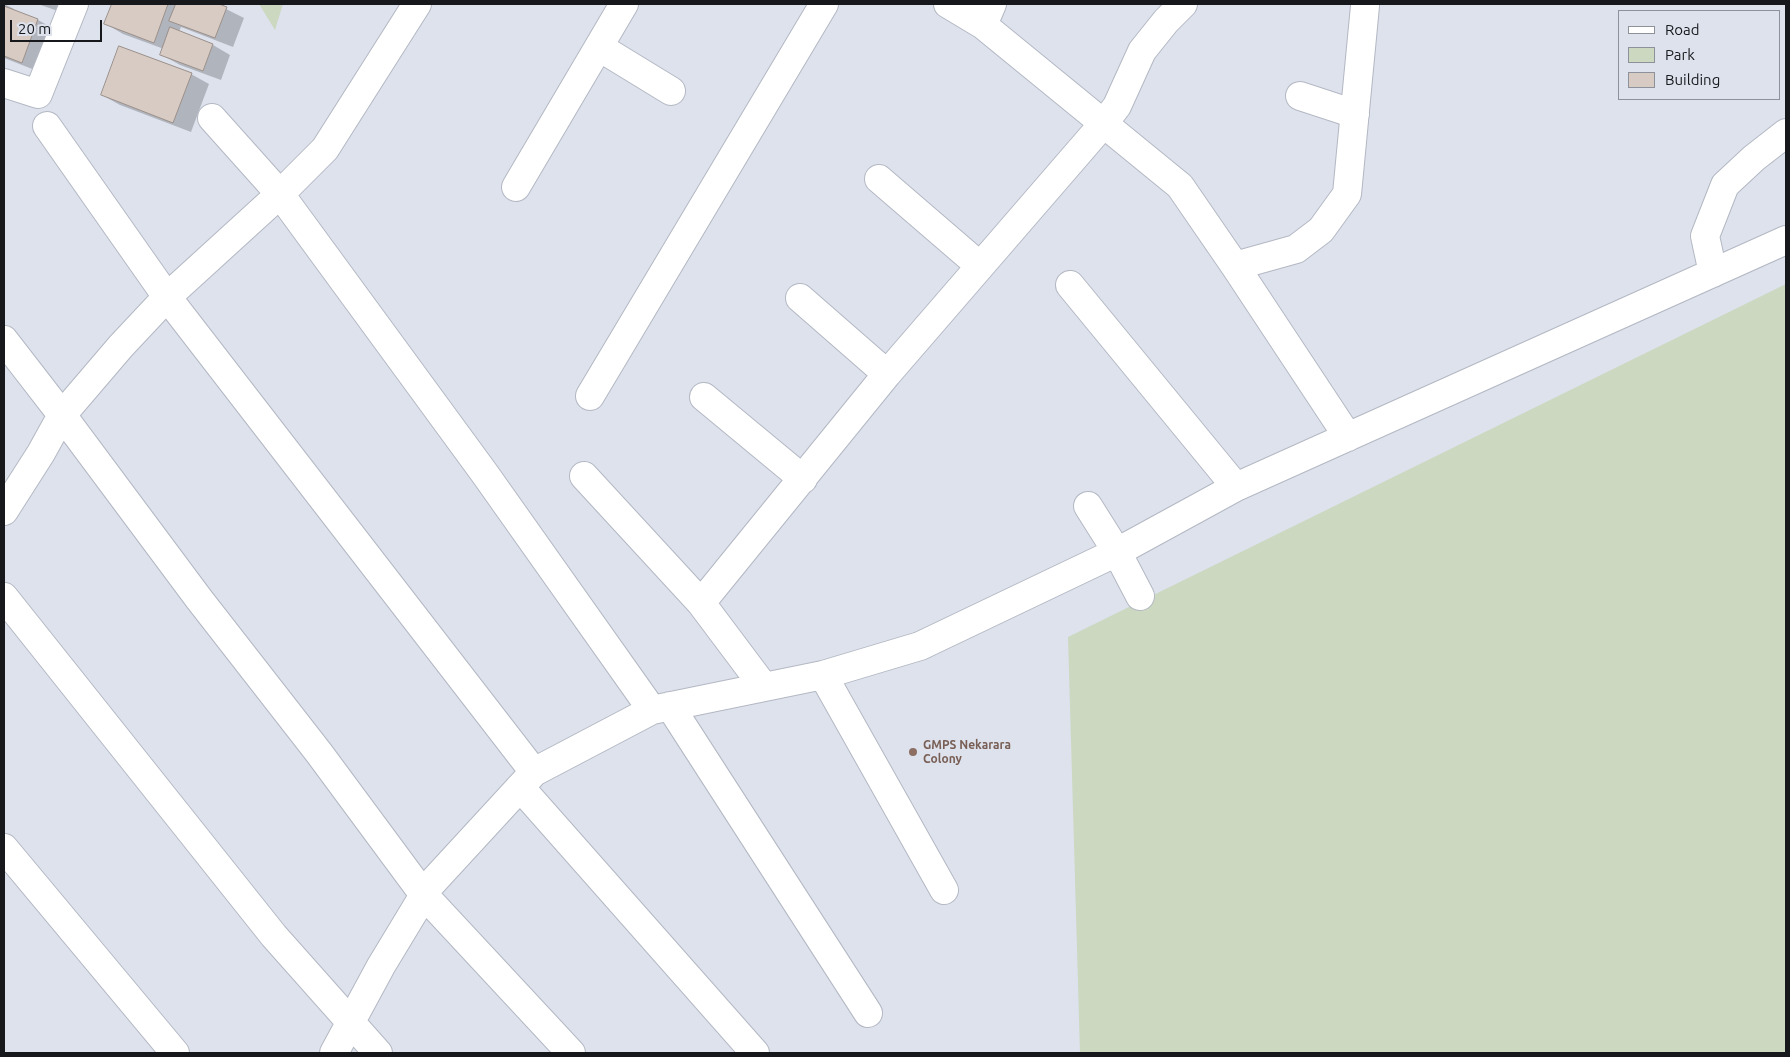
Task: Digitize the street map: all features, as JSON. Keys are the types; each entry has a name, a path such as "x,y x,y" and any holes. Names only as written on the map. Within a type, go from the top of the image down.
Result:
{"street":[{"path":"4,83 38,94 74,4"},
{"path":"4,511 62,415 121,346 167,297 280,194 325,149 417,4"},
{"path":"516,187 624,4"},
{"path":"590,396 824,4"},
{"path":"948,4 987,14 1104,123 1180,186 1348,437"},
{"path":"701,603 888,374 1104,123 1117,106 1142,51 1166,20 1184,4"},
{"path":"1235,266 1296,249 1321,230 1347,194 1365,6"},
{"path":"599,47 670,91"},
{"path":"1300,96 1355,114"},
{"path":"212,118 280,194 661,708 868,1013"},
{"path":"46,126 167,297 527,780 756,1053"},
{"path":"1713,273 1705,236 1726,185 1754,158 1786,133"},
{"path":"879,179 980,266"},
{"path":"334,1053 381,966 430,885 527,780 661,708 823,675 920,646 1117,552 1236,487 1786,240"},
{"path":"1070,285 1236,487"},
{"path":"800,298 888,374"},
{"path":"4,340 193,591 319,753 424,895 571,1053"},
{"path":"704,397 803,479"},
{"path":"584,476 701,603 764,687"},
{"path":"1088,506 1117,552 1140,596"},
{"path":"4,596 274,936 378,1053"},
{"path":"823,675 944,890"},
{"path":"4,848 175,1053"}],"green space":[{"path":"259,4 283,4 275,30"},
{"path":"1786,284 1786,1053 1080,1053 1068,637"}],"building":[{"path":"112,4 168,4 154,43 104,24"},
{"path":"176,4 219,4 227,7 215,38 169,21"},
{"path":"4,6 38,19 22,63 4,56"},
{"path":"170,27 213,44 203,71 160,55"},
{"path":"119,46 192,73 173,123 101,95"}],"place":[{"name":"GMPS Nekarara Colony","path":"913,752"}]}
